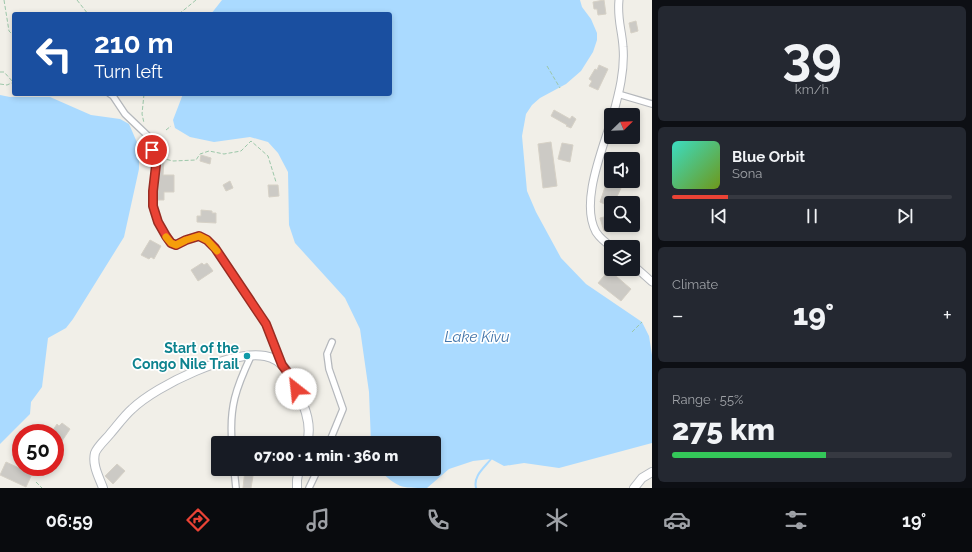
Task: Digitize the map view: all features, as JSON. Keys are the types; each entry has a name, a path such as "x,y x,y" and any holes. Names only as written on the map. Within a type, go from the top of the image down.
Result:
{"main road":[{"path":"103,488 94,463 96,452 132,408 159,388 195,371 234,358 265,356 282,365 291,377 307,416 310,429 308,436"},
{"path":"634,488 642,478 652,472"},
{"path":"297,488 298,476"}],"street":[{"path":"615,108 623,58 623,46 618,13 619,0"},
{"path":"618,94 652,104"},
{"path":"113,96 125,114 147,136 156,165 153,206 158,222 166,236 171,243 176,245 199,236 207,240 215,248 266,324 282,365"},
{"path":"604,144 592,186 590,202 590,213 596,233 604,240"},
{"path":"640,271 652,282"},
{"path":"332,342 327,354 329,369 343,409 332,436"},
{"path":"232,436 232,410 235,392 251,356"},
{"path":"235,476 236,488"},
{"path":"309,488 315,476"}],"path":[{"path":"4,0 9,31 12,34"},
{"path":"77,0 86,12"},
{"path":"181,12 196,0"},
{"path":"547,66 560,88"},
{"path":"0,72 4,72 12,80"},
{"path":"0,84 7,85 12,83"},
{"path":"143,96 142,114 147,136"},
{"path":"166,130 171,126"},
{"path":"154,158 162,158 173,161 196,160 200,154 209,151 224,154 242,151 250,141 268,156 276,182"},
{"path":"632,332 642,322"},
{"path":"36,482 42,488"}],"water":[{"name":"Lake Kivu","path":"222,0 580,0 582,7 591,19 597,33 597,40 593,52 581,71 566,84 540,98 532,105 526,114 522,136 527,191 536,212 561,258 586,284 642,322 649,336 652,355 652,443 559,468 524,463 504,466 491,459 473,461 449,469 441,476 441,436 371,436 369,392 360,329 345,298 295,243 289,225 288,172 278,153 268,142 250,137 214,142 190,137 175,128 173,120 182,96 392,96 392,12 213,12"},
{"path":"0,95 10,97 50,97 91,115 120,119 129,124 139,147 139,169 124,237 73,319 66,328 48,338 42,387 31,402 30,414 20,424 12,424 12,432 0,444"},
{"name":"Lake Kivu","path":"386,476 441,476 427,488 400,486"}],"building":[{"path":"604,0 606,14 598,15 597,9 594,9 593,2"},
{"path":"636,21 638,31 631,33 629,23"},
{"path":"599,65 608,69 598,90 589,86 592,81 589,79 595,69 597,70"},
{"path":"554,110 570,119 572,116 576,119 571,128 551,116"},
{"path":"551,142 557,186 543,188 538,144"},
{"path":"562,143 573,145 570,162 558,159"},
{"path":"201,155 211,158 210,164 200,161"},
{"path":"159,159 164,160 163,175 174,175 174,192 164,192 164,200 157,200 160,165"},
{"path":"230,181 233,188 226,191 223,185"},
{"path":"268,185 278,185 279,196 269,197"},
{"path":"605,188 621,188 617,196 604,196 604,204 600,202"},
{"path":"201,210 216,213 216,223 197,222 197,216 201,216"},
{"path":"604,217 604,231 600,218"},
{"path":"150,240 161,246 154,259 151,257 149,259 141,255"},
{"path":"202,263 204,265 207,263 213,271 198,281 191,270"},
{"path":"604,276 616,276 631,289 621,301 598,283"},
{"path":"64,424 70,429 64,438"},
{"path":"6,462 12,465 12,476 31,476 26,487 0,475"},
{"path":"117,464 125,471 113,484 105,476"},
{"path":"244,476 253,476 251,488 243,488"}],"waterway":[{"path":"476,488 475,484 478,476 491,459"}],"slow traffic":[{"path":"166,237 171,243 176,245 199,236 207,240 217,251"}],"place":[{"name":"Start of the Congo Nile Trail","path":"247,356"}],"route":[{"path":"152,150 156,165 153,206 158,222 166,236 171,243 176,245 199,236 207,240 215,248 241,284 266,324 282,365 291,377 296,389"}]}
